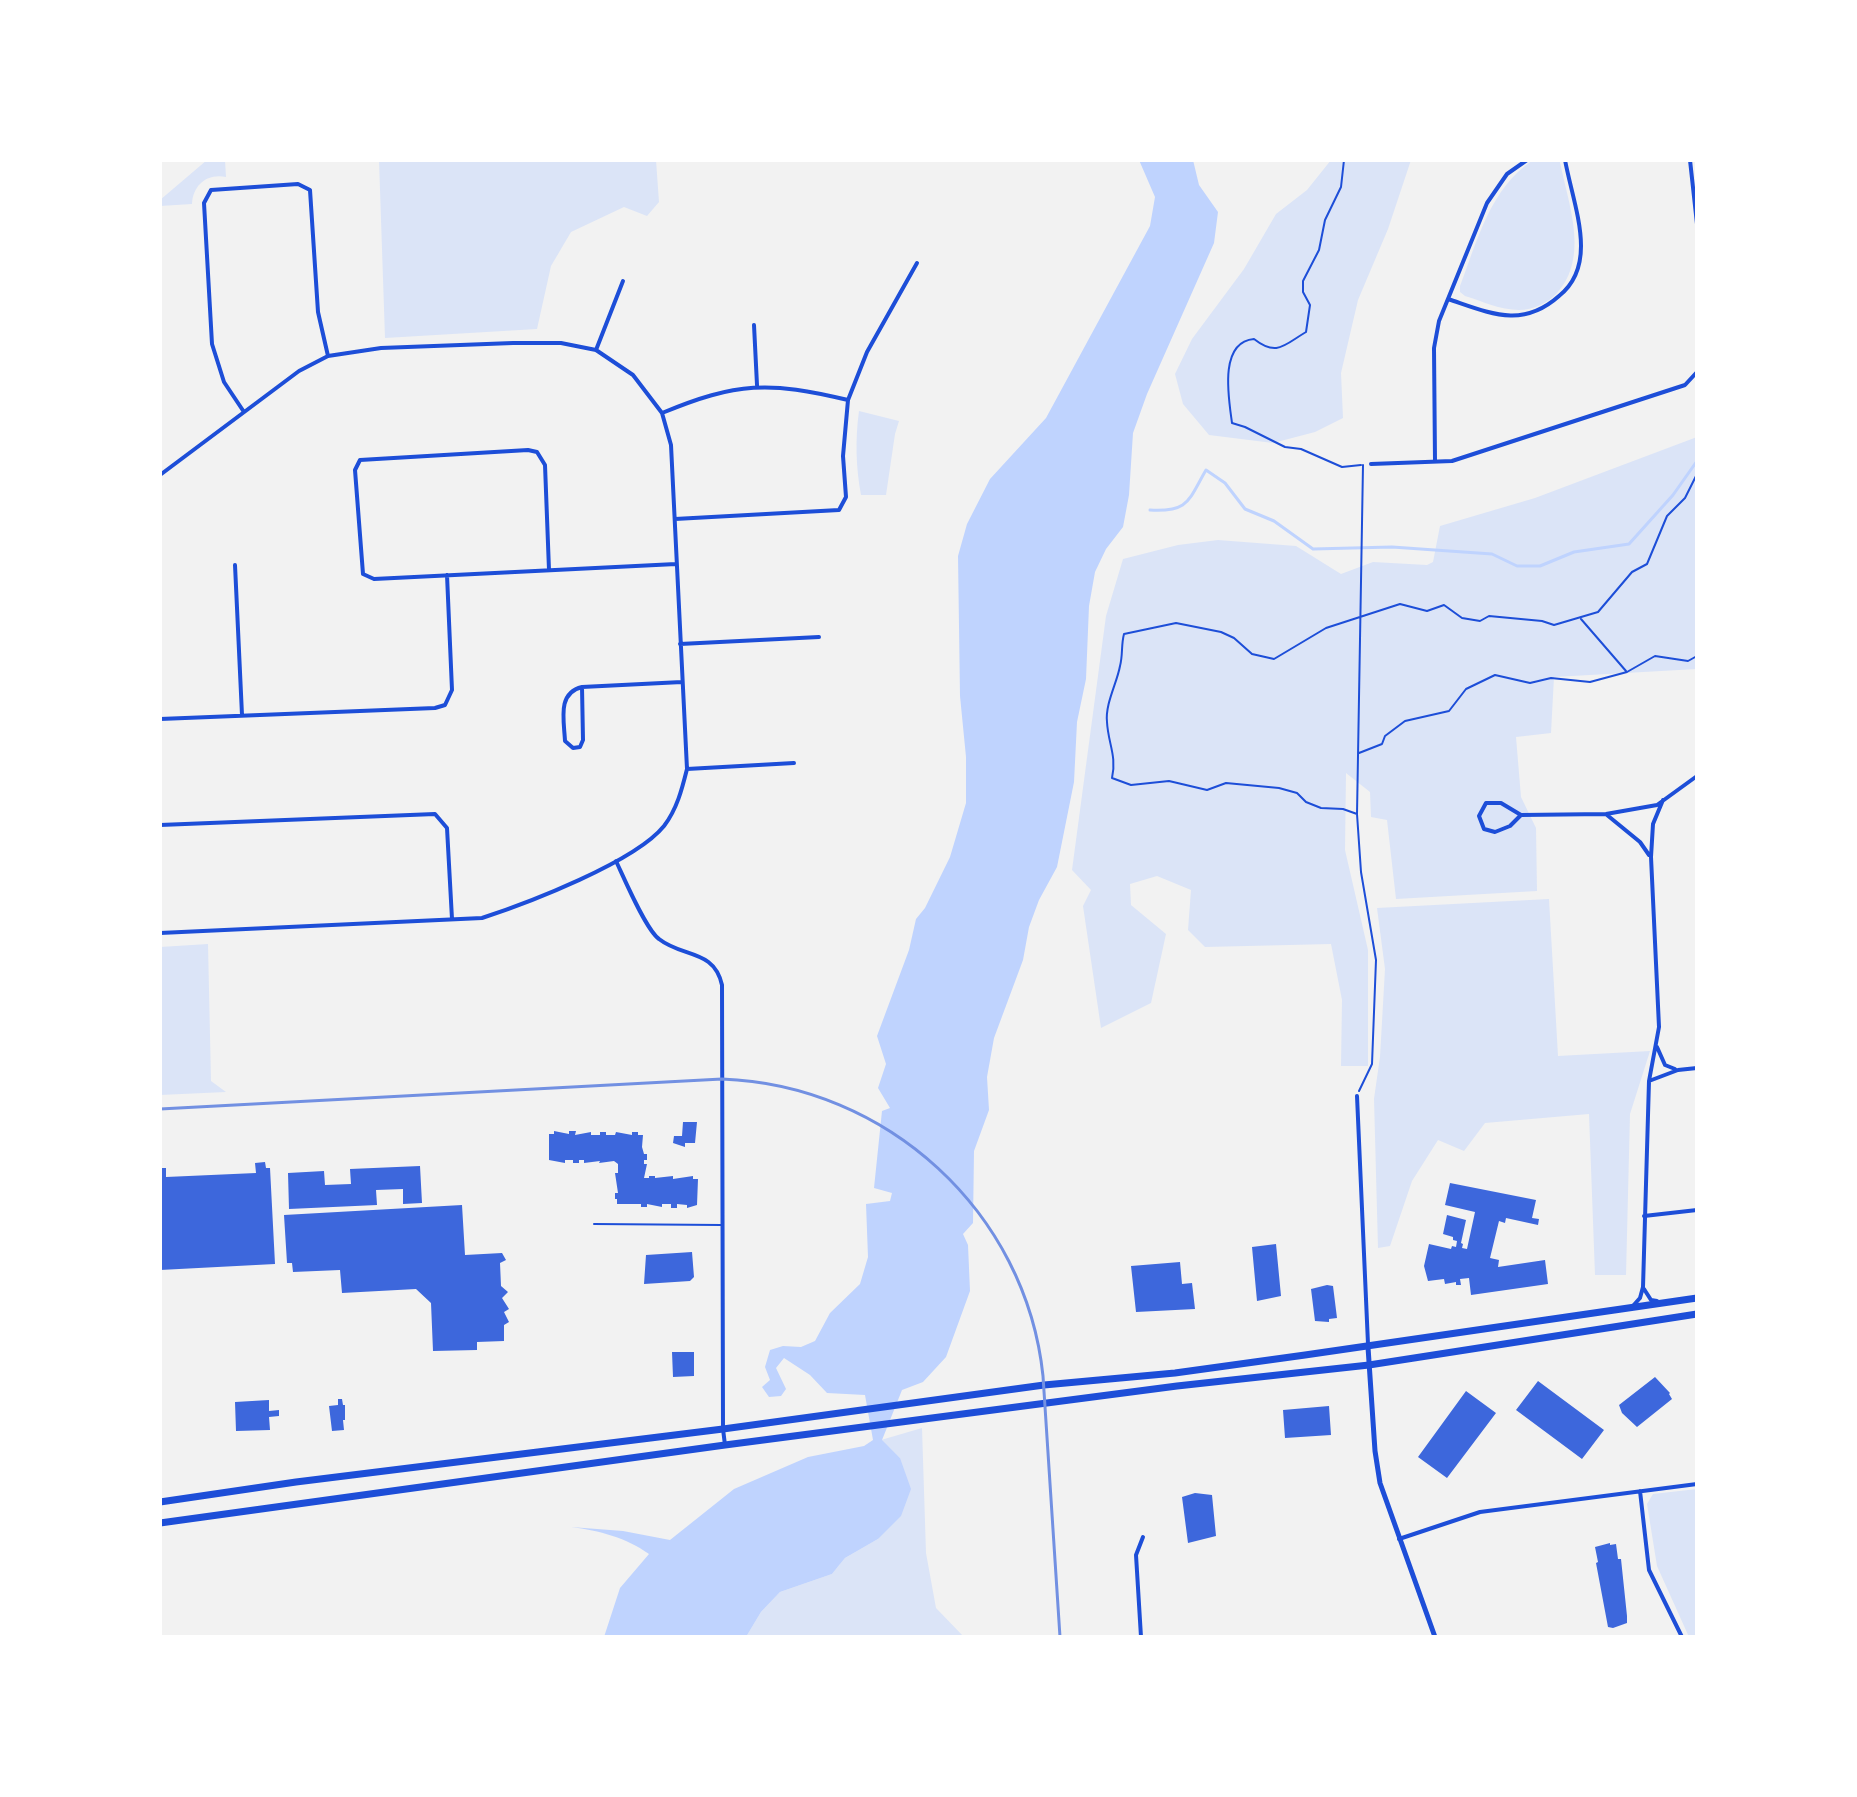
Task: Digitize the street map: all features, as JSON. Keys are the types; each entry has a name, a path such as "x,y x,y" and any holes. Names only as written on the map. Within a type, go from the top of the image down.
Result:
{"main road":[{"path":"160,1502 1044,1385 1175,1373 1697,1298"},
{"path":"160,1523 725,1445 1177,1386 1369,1365 1697,1314"},
{"path":"1175,1373 1177,1386"}],"street":[{"path":"1435,461 1434,348 1439,321 1487,203 1507,174 1527,160"},
{"path":"1448,299 1495,314 1518,317 1545,309 1569,288 1579,267 1581,244 1565,160"},
{"path":"1690,160 1697,224"},
{"path":"244,412 224,382 212,344 204,203 211,190 298,184 310,190 318,312 328,356"},
{"path":"675,519 839,510 846,497 843,456 848,400 867,352 917,263"},
{"path":"596,350 623,281"},
{"path":"754,325 757,385"},
{"path":"160,475 299,371 328,356 381,348 513,343 561,343 596,350 633,375 662,413 671,445 687,769 680,799 665,825 645,844 520,906 482,918 160,933"},
{"path":"1371,464 1452,461 1685,385 1697,372"},
{"path":"662,413 707,394 757,385 806,389 848,400"},
{"path":"549,570 545,465 537,452 528,450 360,460 355,470 363,574 374,579 676,564"},
{"path":"235,565 242,715"},
{"path":"160,719 435,708 445,705 452,690 447,575"},
{"path":"680,644 819,637"},
{"path":"582,687 583,740 580,747 573,748 565,741 563,701 572,690 582,687 682,682"},
{"path":"687,769 794,763"},
{"path":"1521,815 1510,826 1495,832 1484,829 1479,816 1486,803 1501,803 1521,815 1606,814 1657,805 1697,776"},
{"path":"1631,1308 1640,1298 1643,1287 1649,1081 1659,1027 1651,857 1653,824 1663,800"},
{"path":"160,825 435,814 447,828 452,919"},
{"path":"1606,814 1640,842 1651,857"},
{"path":"616,861 657,939 712,963 720,974 723,1015 725,1445"},
{"path":"1656,1046 1665,1065 1678,1070"},
{"path":"1649,1081 1678,1070 1697,1068"},
{"path":"1357,1096 1376,1464 1399,1539 1435,1637"},
{"path":"1644,1216 1697,1210"},
{"path":"1643,1287 1651,1300 1665,1303"},
{"path":"1399,1539 1480,1512 1697,1484"},
{"path":"1640,1491 1649,1570 1682,1637"},
{"path":"1141,1637 1136,1555 1143,1537"}],"lane":[{"path":"594,1224 723,1225"}],"path":[{"path":"1344,160 1341,187 1325,220 1319,250 1303,281 1303,292 1310,305 1306,332 1276,350 1268,350 1254,339 1248,340 1236,350 1226,380 1232,423 1285,447 1301,449 1342,467 1363,465 1357,814 1361,872 1376,960 1372,1064 1357,1096"},
{"path":"1357,814 1343,809 1321,808 1306,802 1297,793 1279,788 1226,783 1207,790 1169,781 1131,785 1112,778 1116,761 1106,717 1121,662 1124,634 1176,623 1221,632 1234,638 1252,654 1274,659 1326,628 1400,604 1427,611 1444,605 1462,618 1480,621 1489,616 1554,625 1598,612 1632,572 1647,564 1667,516 1685,498 1697,474"},
{"path":"1580,617 1627,672"},
{"path":"1358,753 1382,744 1385,736 1405,721 1449,711 1466,689 1495,675 1530,683 1551,678 1590,682 1627,672 1655,656 1688,661 1697,656"}],"shaded area":[{"path":"207,160 225,160 226,177 213,177 202,182 195,191 192,204 160,206 160,200"},
{"path":"379,160 656,160 659,202 647,216 624,207 571,232 551,266 537,329 385,338"},
{"path":"1331,160 1411,160 1388,229 1358,300 1341,373 1343,418 1315,432 1273,443 1209,435 1183,404 1175,374 1192,339 1244,269 1276,214 1307,190"},
{"path":"1533,160 1560,162 1574,229 1573,263 1567,279 1549,300 1524,310 1505,309 1465,296 1460,292 1460,286 1487,216 1506,185"},
{"path":"859,411 899,421 886,495 861,495 857,454"},
{"path":"1697,437 1697,669 1554,677 1551,733 1516,737 1521,797 1536,828 1537,891 1396,899 1387,820 1371,817 1370,792 1346,773 1345,850 1368,950 1368,1066 1341,1066 1342,1000 1331,944 1205,947 1188,930 1191,890 1157,876 1130,884 1131,905 1166,934 1151,1003 1101,1028 1083,906 1091,890 1072,870 1106,616 1123,559 1178,545 1218,540 1296,546 1341,574 1373,562 1427,565 1433,562 1440,526 1535,498"},
{"path":"1549,899 1558,1056 1650,1051 1630,1114 1626,1275 1595,1275 1589,1114 1485,1123 1464,1151 1438,1140 1412,1181 1390,1246 1378,1248 1374,1099 1380,1057 1385,969 1377,908"},
{"path":"208,944 211,1081 226,1092 160,1095 160,947"},
{"path":"922,1428 926,1553 936,1608 964,1637 746,1637 761,1612 780,1592 832,1574 845,1558 878,1539 900,1458 881,1440"},
{"path":"1697,1489 1697,1637 1689,1637 1657,1566 1647,1504 1653,1494"}],"water":[{"path":"1139,160 1193,160 1199,185 1218,212 1214,243 1147,394 1133,433 1129,495 1123,527 1106,549 1095,572 1089,606 1086,679 1077,722 1074,782 1057,867 1029,927 1023,960 994,1038 987,1077 989,1110 974,1151 973,1223 963,1234 968,1245 970,1291 946,1357 923,1382 902,1390 882,1440 900,1458 911,1489 901,1516 878,1539 845,1558 832,1574 780,1592 761,1612 746,1637 604,1637 620,1588 649,1554 612,1536 571,1527 623,1531 670,1540 734,1489 808,1457 864,1446 873,1440 865,1395 827,1393 810,1375 784,1358 776,1368 786,1389 781,1396 769,1397 762,1387 770,1380 765,1367 770,1350 783,1346 801,1347 815,1341 830,1313 860,1284 868,1257 866,1204 890,1201 892,1193 874,1188 882,1111 890,1108 878,1088 886,1064 877,1036 909,950 916,919 925,908 950,857 966,803 966,757 960,696 958,556 967,524 990,479 1046,418 1150,226 1155,197"}],"building":[{"path":"683,1122 697,1122 695,1143 685,1143 685,1147 673,1143 674,1136 682,1136"},
{"path":"554,1131 569,1134 569,1131 576,1131 575,1135 591,1132 591,1135 600,1135 600,1132 606,1132 606,1135 615,1135 616,1132 632,1135 632,1132 638,1132 638,1135 643,1135 642,1147 644,1154 647,1154 644,1178 693,1176 693,1179 698,1179 697,1205 687,1208 687,1205 677,1204 677,1208 671,1208 671,1204 641,1207 641,1204 617,1204 615,1173 618,1173 618,1164 614,1161 584,1163 584,1160 579,1160 579,1163 573,1163 573,1160 565,1160 565,1163 549,1160 549,1134 554,1134"},
{"path":"265,1162 266,1168 270,1168 275,1264 160,1270 160,1168 166,1168 166,1177 256,1173 255,1163"},
{"path":"420,1166 422,1203 403,1204 403,1189 376,1190 377,1205 289,1209 288,1173 324,1171 325,1185 351,1184 350,1169"},
{"path":"1450,1183 1536,1200 1532,1218 1539,1219 1538,1225 1506,1218 1505,1223 1499,1221 1490,1258 1499,1260 1498,1267 1545,1260 1548,1284 1471,1295 1469,1278 1460,1279 1461,1285 1456,1285 1456,1282 1445,1284 1444,1279 1428,1281 1424,1266 1429,1244 1451,1249 1452,1246 1456,1247 1457,1241 1453,1237 1443,1234 1447,1215 1466,1220 1461,1243 1462,1248 1467,1249 1475,1212 1445,1205"},
{"path":"462,1205 465,1255 502,1253 506,1260 500,1263 501,1286 508,1292 502,1298 509,1309 504,1312 509,1322 504,1325 504,1341 477,1342 477,1350 433,1351 431,1303 416,1289 342,1293 340,1270 293,1272 292,1263 287,1263 284,1215"},
{"path":"1276,1244 1281,1296 1257,1301 1252,1247"},
{"path":"692,1252 694,1277 690,1281 644,1284 646,1255"},
{"path":"1180,1262 1182,1284 1192,1283 1195,1309 1136,1312 1131,1266"},
{"path":"1333,1286 1337,1318 1329,1319 1329,1322 1315,1321 1311,1289"},
{"path":"672,1352 694,1352 694,1376 673,1377"},
{"path":"1655,1377 1672,1399 1637,1427 1622,1413 1619,1405"},
{"path":"1538,1381 1604,1430 1582,1459 1516,1410"},
{"path":"1466,1391 1496,1413 1447,1478 1418,1457"},
{"path":"338,1399 342,1399 345,1405 344,1430 332,1431 329,1406 338,1405"},
{"path":"269,1400 269,1411 279,1410 279,1416 269,1417 270,1430 236,1431 235,1402"},
{"path":"1329,1406 1331,1435 1285,1438 1283,1410"},
{"path":"1195,1493 1212,1495 1216,1536 1188,1543 1182,1497"},
{"path":"1616,1544 1618,1559 1621,1559 1627,1616 1627,1623 1613,1628 1608,1627 1595,1547"}],"waterway":[{"path":"1150,510 1173,509 1186,502 1206,470 1225,483 1245,509 1274,521 1313,549 1392,547 1492,554 1517,566 1540,566 1574,552 1629,544 1673,495 1697,461"}],"railway":[{"path":"160,1109 722,1079 782,1087 839,1105 892,1132 938,1168 977,1212 1009,1261 1031,1316 1043,1376 1060,1637"}]}
